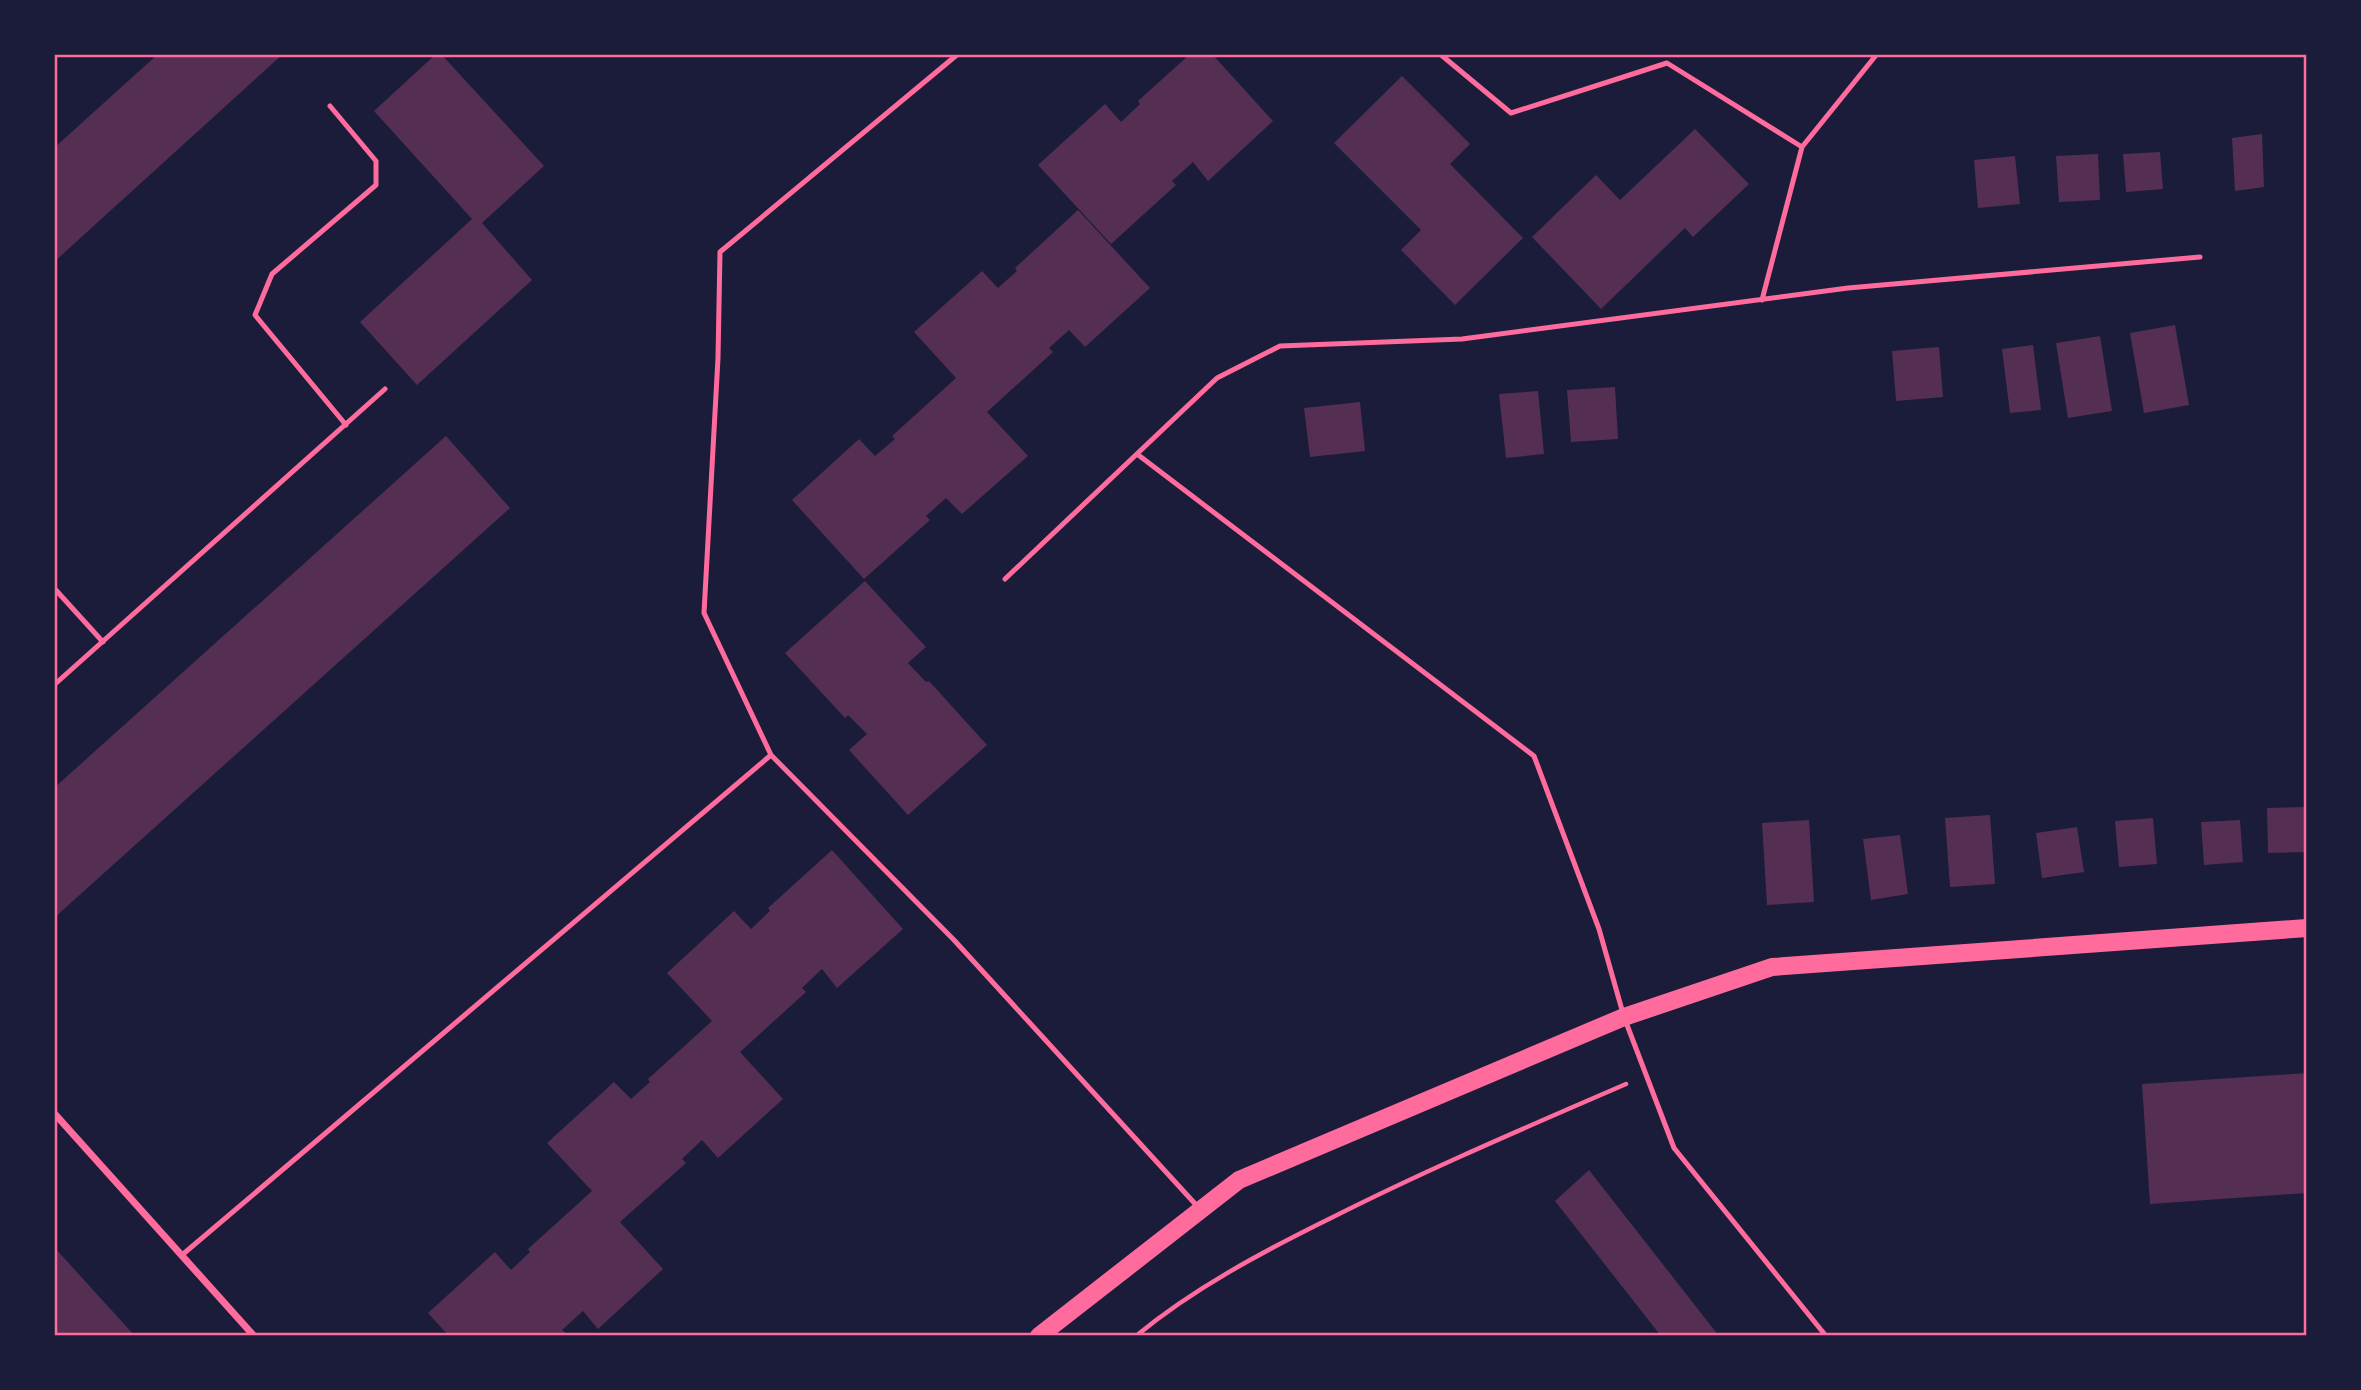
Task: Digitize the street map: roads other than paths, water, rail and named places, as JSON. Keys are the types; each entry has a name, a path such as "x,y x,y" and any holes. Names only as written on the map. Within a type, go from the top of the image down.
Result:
{"main road":[{"path":"1040,1336 1239,1180 1624,1017 1772,967 2307,928"}],"street":[{"path":"54,1113 254,1336"}],"lane":[{"path":"958,54 720,253 718,358 704,613 771,755 954,940 1200,1210"},
{"path":"1440,54 1511,113 1667,63 1802,147"},
{"path":"1762,300 1802,147 1877,54"},
{"path":"330,106 376,161 376,186 272,274 255,315 346,425"},
{"path":"1005,579 1217,378 1280,346 1462,339 1848,288 2200,257"},
{"path":"54,685 385,389"},
{"path":"1137,453 1534,756 1599,929 1624,1017 1674,1148 1826,1336"},
{"path":"54,588 103,642"},
{"path":"182,1255 771,755"}]}
